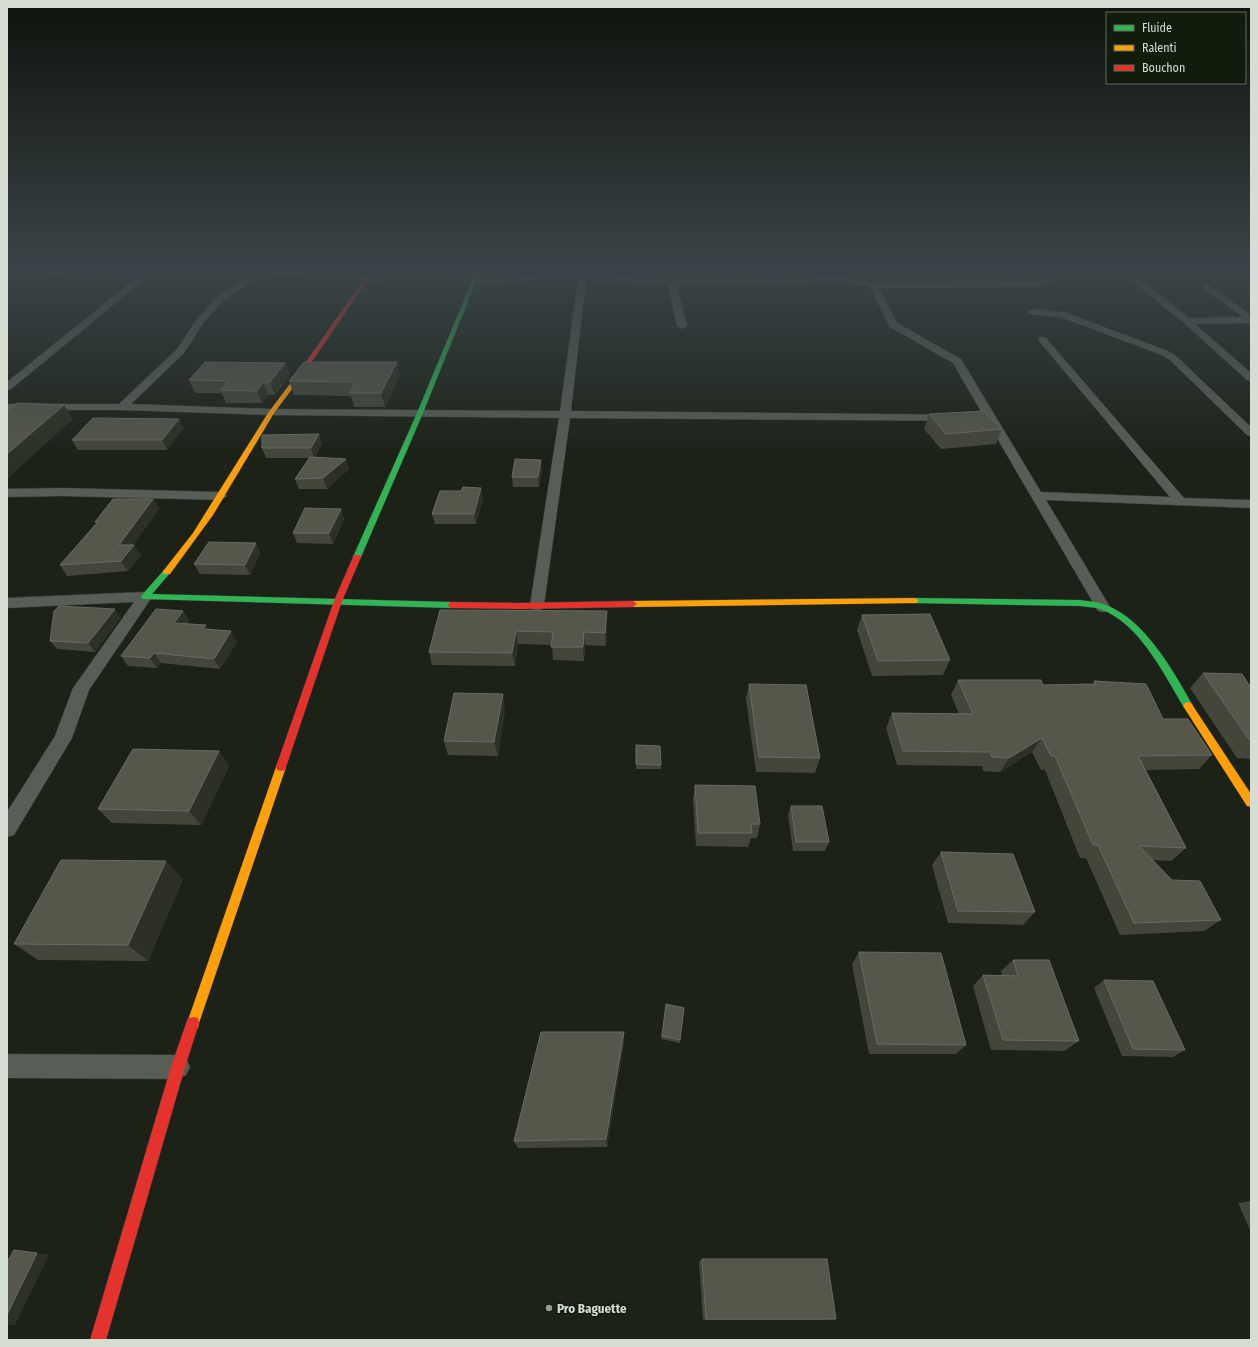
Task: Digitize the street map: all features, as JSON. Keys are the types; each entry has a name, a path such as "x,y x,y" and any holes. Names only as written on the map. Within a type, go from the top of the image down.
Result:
{"street":[{"path":"7,387 76,332"},
{"path":"122,407 181,351 193,332"},
{"path":"7,829 62,738 81,688 145,597 178,559 221,496 272,412 331,332"},
{"path":"98,1340 178,1068 338,601 454,332"},
{"path":"537,605 565,415 575,332"},
{"path":"905,332 957,361 1103,607"},
{"path":"1109,332 1166,353 1251,433"},
{"path":"1199,332 1251,378"},
{"path":"1042,339 1180,501"},
{"path":"7,407 122,407 272,412 991,418"},
{"path":"7,493 64,492 221,496"},
{"path":"1037,496 1251,504"},
{"path":"7,603 145,597 338,601 516,607 537,605 940,601 1079,603 1103,607 1120,616 1142,635 1248,794"},
{"path":"7,1066 178,1068"}],"building":[{"path":"205,362 285,363 270,382 263,382 257,391 221,390 228,381 189,380"},
{"path":"304,362 397,362 381,393 350,393 355,382 289,381"},
{"path":"17,403 64,405 7,454 7,411"},
{"path":"984,411 1002,429 946,434 929,414"},
{"path":"93,418 179,419 162,440 72,440"},
{"path":"319,434 311,448 262,448 262,435"},
{"path":"310,457 346,459 323,478 295,479"},
{"path":"515,459 541,460 538,477 512,477"},
{"path":"463,487 481,488 474,514 432,514 440,491 461,491"},
{"path":"113,499 153,499 119,545 134,545 121,561 60,565 98,522 95,522"},
{"path":"305,508 341,509 329,533 293,533"},
{"path":"209,542 256,543 245,565 194,564"},
{"path":"59,606 115,609 88,643 50,641 54,611"},
{"path":"156,609 183,611 174,623 206,625 203,629 231,631 214,659 154,653 150,658 121,656"},
{"path":"440,610 607,611 605,633 584,632 583,647 551,647 553,632 516,631 512,653 429,652"},
{"path":"930,614 950,660 878,661 862,615"},
{"path":"1203,673 1242,674 1251,688 1251,742"},
{"path":"958,680 1041,680 1043,685 1096,684 1094,681 1146,684 1163,719 1188,719 1212,755 1138,756 1186,848 1139,846 1172,880 1200,881 1221,920 1134,923 1098,845 1093,845 1055,756 1051,756 1042,738 1009,758 992,757 990,752 903,751 892,713 973,714"},
{"path":"749,684 806,685 820,758 759,757"},
{"path":"454,693 503,694 494,742 444,741"},
{"path":"636,745 660,746 661,765 636,764"},
{"path":"133,749 219,751 189,811 98,809"},
{"path":"695,785 755,786 760,824 751,824 752,833 698,833"},
{"path":"791,806 822,806 829,842 796,842"},
{"path":"941,852 1013,854 1035,912 958,911"},
{"path":"61,860 166,861 128,945 14,944"},
{"path":"859,952 941,953 966,1045 877,1044"},
{"path":"1013,960 1049,960 1079,1041 1003,1040 983,975 1018,976"},
{"path":"1104,980 1153,981 1185,1050 1133,1049"},
{"path":"666,1004 684,1008 680,1040 662,1036"},
{"path":"541,1032 624,1032 606,1139 514,1141"},
{"path":"14,1250 37,1253 7,1315 7,1262"},
{"path":"702,1259 827,1259 836,1319 706,1319"}],"traffic: fast":[{"path":"357,557 420,413 453,332"},
{"path":"167,572 145,597 451,605"},
{"path":"914,601 1079,603 1103,607 1117,614 1142,636 1153,649 1188,706"}],"traffic: slow":[{"path":"167,572 182,554 209,515 271,413 304,369"},
{"path":"633,604 914,601"},
{"path":"1188,706 1251,803"},
{"path":"193,1023 281,767"}],"traffic: jam":[{"path":"304,369 330,332"},
{"path":"281,767 338,601 357,557"},
{"path":"451,605 519,606 633,604"},
{"path":"98,1340 178,1067 193,1023"}],"place":[{"name":"Pro Baguette","path":"549,1308"}]}
